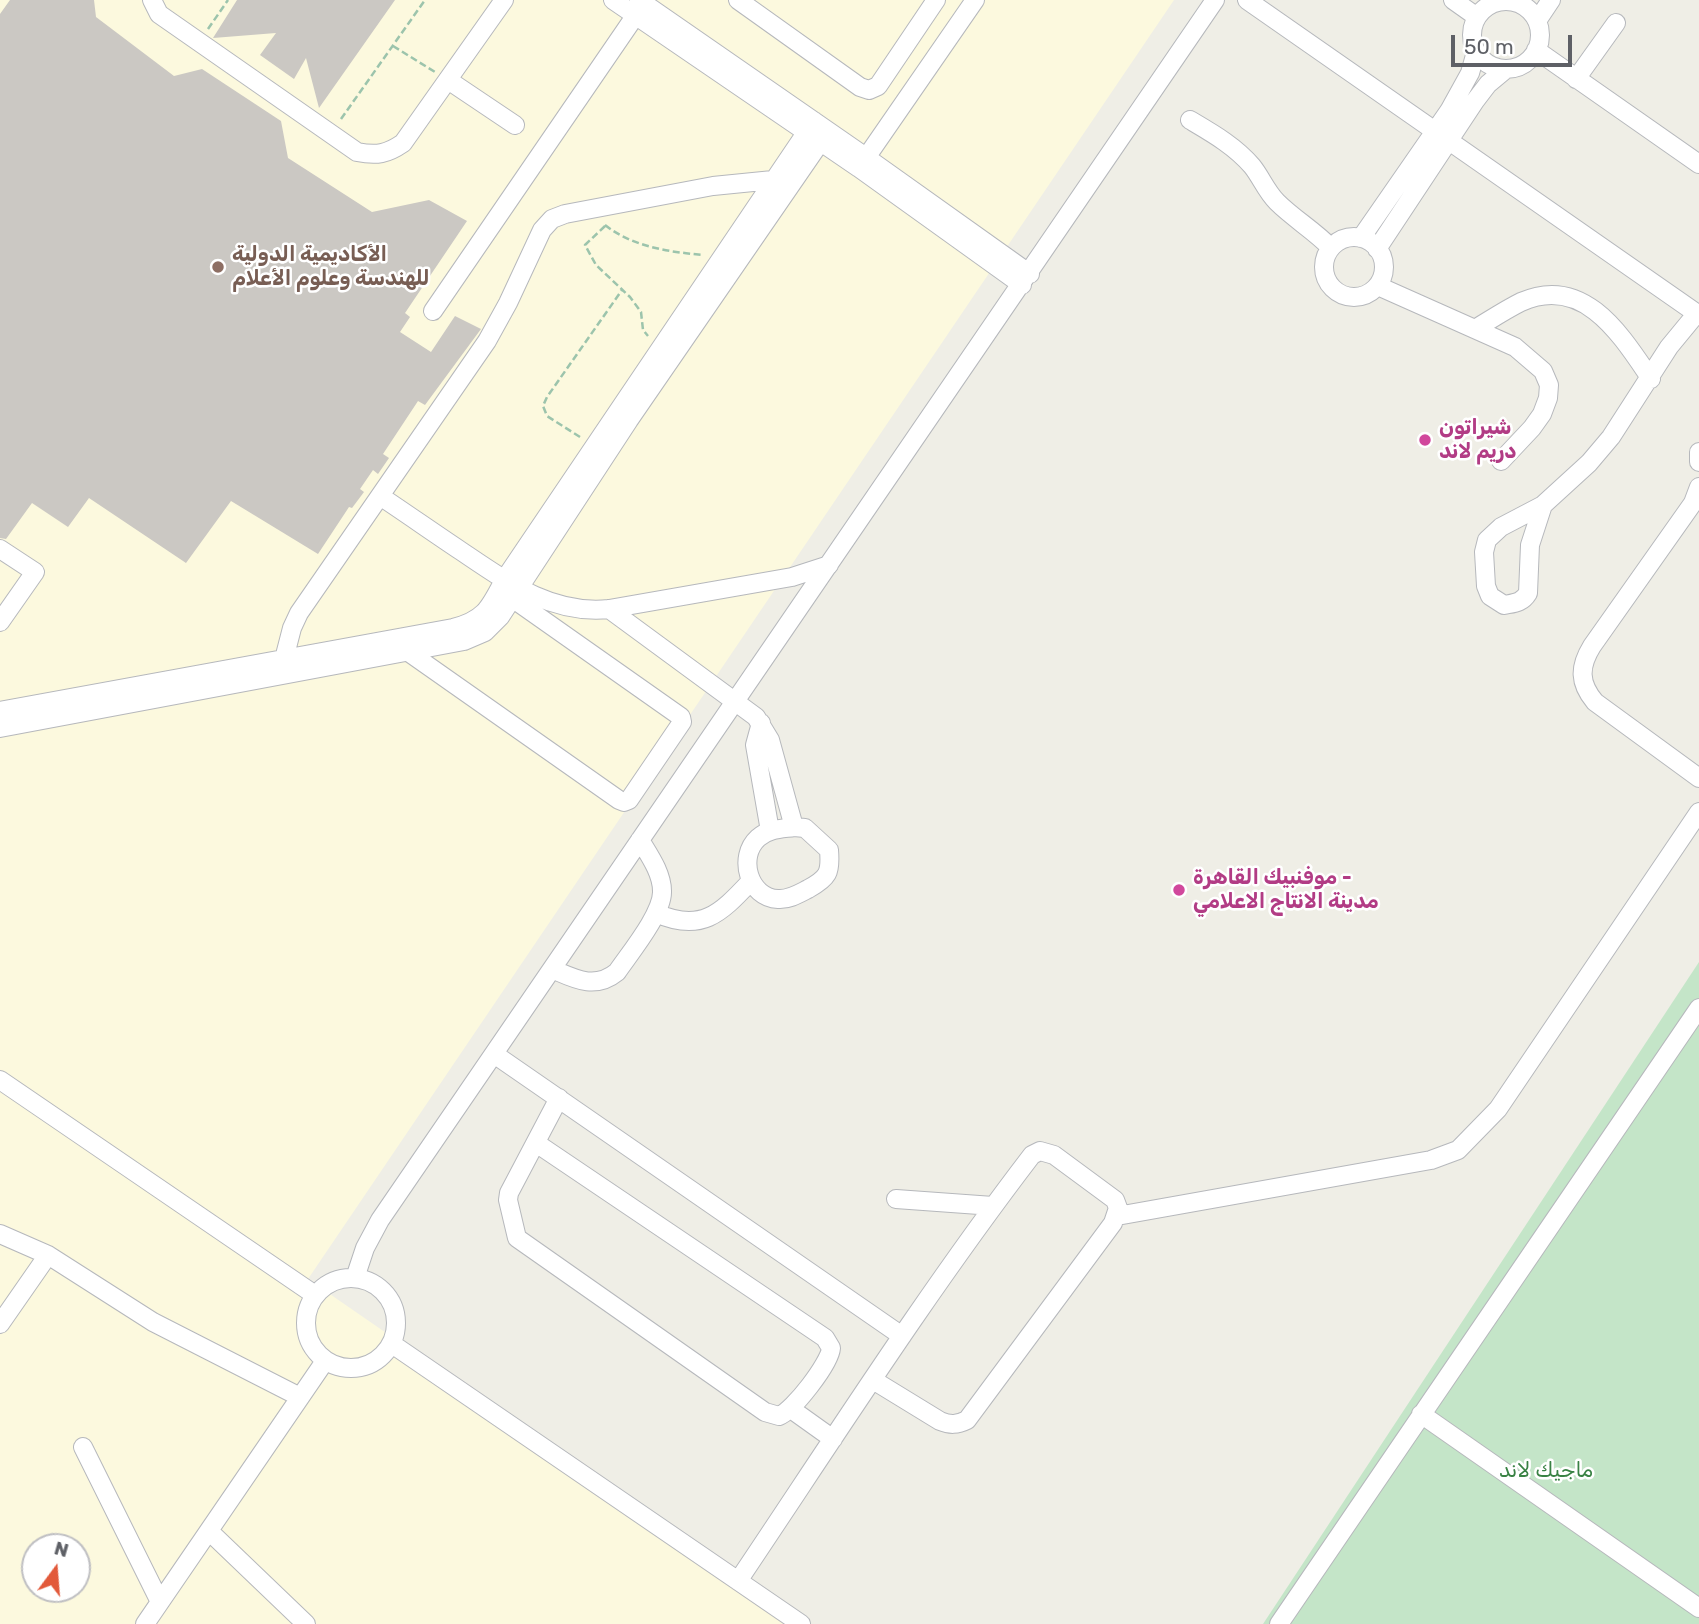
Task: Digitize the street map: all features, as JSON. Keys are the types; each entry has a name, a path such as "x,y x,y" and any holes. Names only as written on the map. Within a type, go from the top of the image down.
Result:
{"street":[{"path":"152,0 159,14 357,152 374,155 390,152 403,143 504,0"},
{"path":"613,0 640,6 1026,279"},
{"path":"742,1 864,89 874,89 936,0"},
{"path":"863,163 975,0"},
{"path":"355,1278 365,1248 380,1220 1215,0"},
{"path":"1247,0 1698,314 1669,347 1651,379 1611,437 1588,463 1544,506 1501,527 1487,540 1484,552 1486,586 1490,596 1504,604 1518,602 1528,593 1530,545 1544,506"},
{"path":"1453,0 1477,17"},
{"path":"1537,21 1551,0"},
{"path":"1362,238 1442,136 1488,85 1506,69 1524,64 1536,50 1540,36 1537,21 1530,11 1521,5 1505,1 1486,8 1477,17 1472,28 1472,40 1476,52 1489,64 1506,69"},
{"path":"433,312 640,6"},
{"path":"1576,79 1615,23"},
{"path":"1536,50 1699,164"},
{"path":"1377,249 1442,136 1470,73 1476,52"},
{"path":"899,55 925,73"},
{"path":"448,80 515,125"},
{"path":"1190,120 1238,152 1261,177 1274,199 1310,227 1331,248"},
{"path":"0,727 288,667 473,622 511,589 629,420 817,131"},
{"path":"288,667 292,628 299,613 492,332 541,230 558,216 591,209 713,187 780,185"},
{"path":"288,667 407,651 475,638 493,625 511,589 595,446 722,257 780,185"},
{"path":"1362,238 1377,249 1384,267 1378,286 1369,293 1358,297 1346,296 1335,291 1328,282 1324,271 1325,260 1331,248 1339,242 1362,238"},
{"path":"1378,286 1515,347 1543,371 1549,385 1542,414 1501,461"},
{"path":"1475,329 1522,302 1539,296 1557,295 1578,301 1598,313 1617,331 1651,379"},
{"path":"1699,452 1699,462"},
{"path":"1699,487 1693,503 1591,646 1581,674 1585,690 1595,702 1699,778"},
{"path":"380,496 511,589 681,717 682,722 629,800 624,802 407,651"},
{"path":"0,549 35,572 0,622"},
{"path":"511,589 554,604 591,611 792,577 829,565"},
{"path":"609,609 736,701 761,723 770,740 794,827"},
{"path":"0,711 198,684"},
{"path":"761,723 755,745 770,831"},
{"path":"1117,1216 1432,1160 1458,1150 1498,1109 1699,812"},
{"path":"794,827 805,828 829,850 830,867 824,880 795,896 779,900 762,895 750,882 748,855 756,839 770,831 794,827"},
{"path":"552,969 587,982 609,979 617,972 662,900 661,884 654,863 640,840"},
{"path":"656,913 672,920 702,920 721,912 750,882"},
{"path":"1279,1624 1699,1008"},
{"path":"494,1054 902,1336"},
{"path":"0,1080 315,1295"},
{"path":"536,1143 825,1338 831,1348 828,1359 791,1409 779,1416 765,1412 517,1238 509,1194 559,1098"},
{"path":"738,1581 902,1336 1032,1155 1040,1151 1048,1152 1115,1200 1117,1216 967,1420 949,1425 940,1422 873,1380"},
{"path":"896,1199 993,1206"},
{"path":"0,1234 48,1255 153,1322 300,1397"},
{"path":"0,1324 48,1255"},
{"path":"355,1278 370,1282 382,1290 392,1303 396,1332 392,1344 381,1358 368,1366 354,1369 338,1367 325,1361 314,1350 306,1330 308,1308 315,1295 326,1285 340,1279 355,1278"},
{"path":"392,1344 801,1624"},
{"path":"145,1624 325,1361"},
{"path":"791,1409 833,1439"},
{"path":"1421,1414 1699,1608"},
{"path":"83,1447 160,1602"},
{"path":"209,1531 306,1624"}],"path":[{"path":"200,42 228,0"},
{"path":"331,133 425,0"},
{"path":"393,46 448,80"},
{"path":"591,209 605,226 636,243 672,253 722,257"},
{"path":"605,226 585,245 596,265 641,312 643,330 659,350"},
{"path":"595,446 547,416 543,406 622,290"}],"shaded area":[{"path":"0,0 1174,0 308,1279 808,1624 0,1624"}],"green space":[{"name":"ماجيك لاند","path":"1699,962 1699,1624 1263,1624"}],"building":[{"name":"الأكاديمية الدولية للهندسة وعلوم الأعلام","path":"10,0 94,0 96,17 174,76 202,69 281,121 288,158 372,212 429,200 467,221 405,313 410,317 400,332 431,352 455,316 481,329 425,405 418,401 383,454 389,458 378,474 373,470 360,489 364,492 352,508 349,507 318,554 231,501 186,563 89,498 68,527 32,503 6,539 0,538 0,14"},
{"path":"237,0 395,0 319,108 306,58 294,79 260,55 276,33 213,38"}],"place":[{"name":"الأكاديمية الدولية للهندسة وعلوم الأعلام","path":"218,267"},
{"name":"شيراتون دريم لاند","path":"1425,440"},
{"name":"موفنبيك القاهرة - مدينة الانتاج الاعلامي","path":"1179,890"}]}
